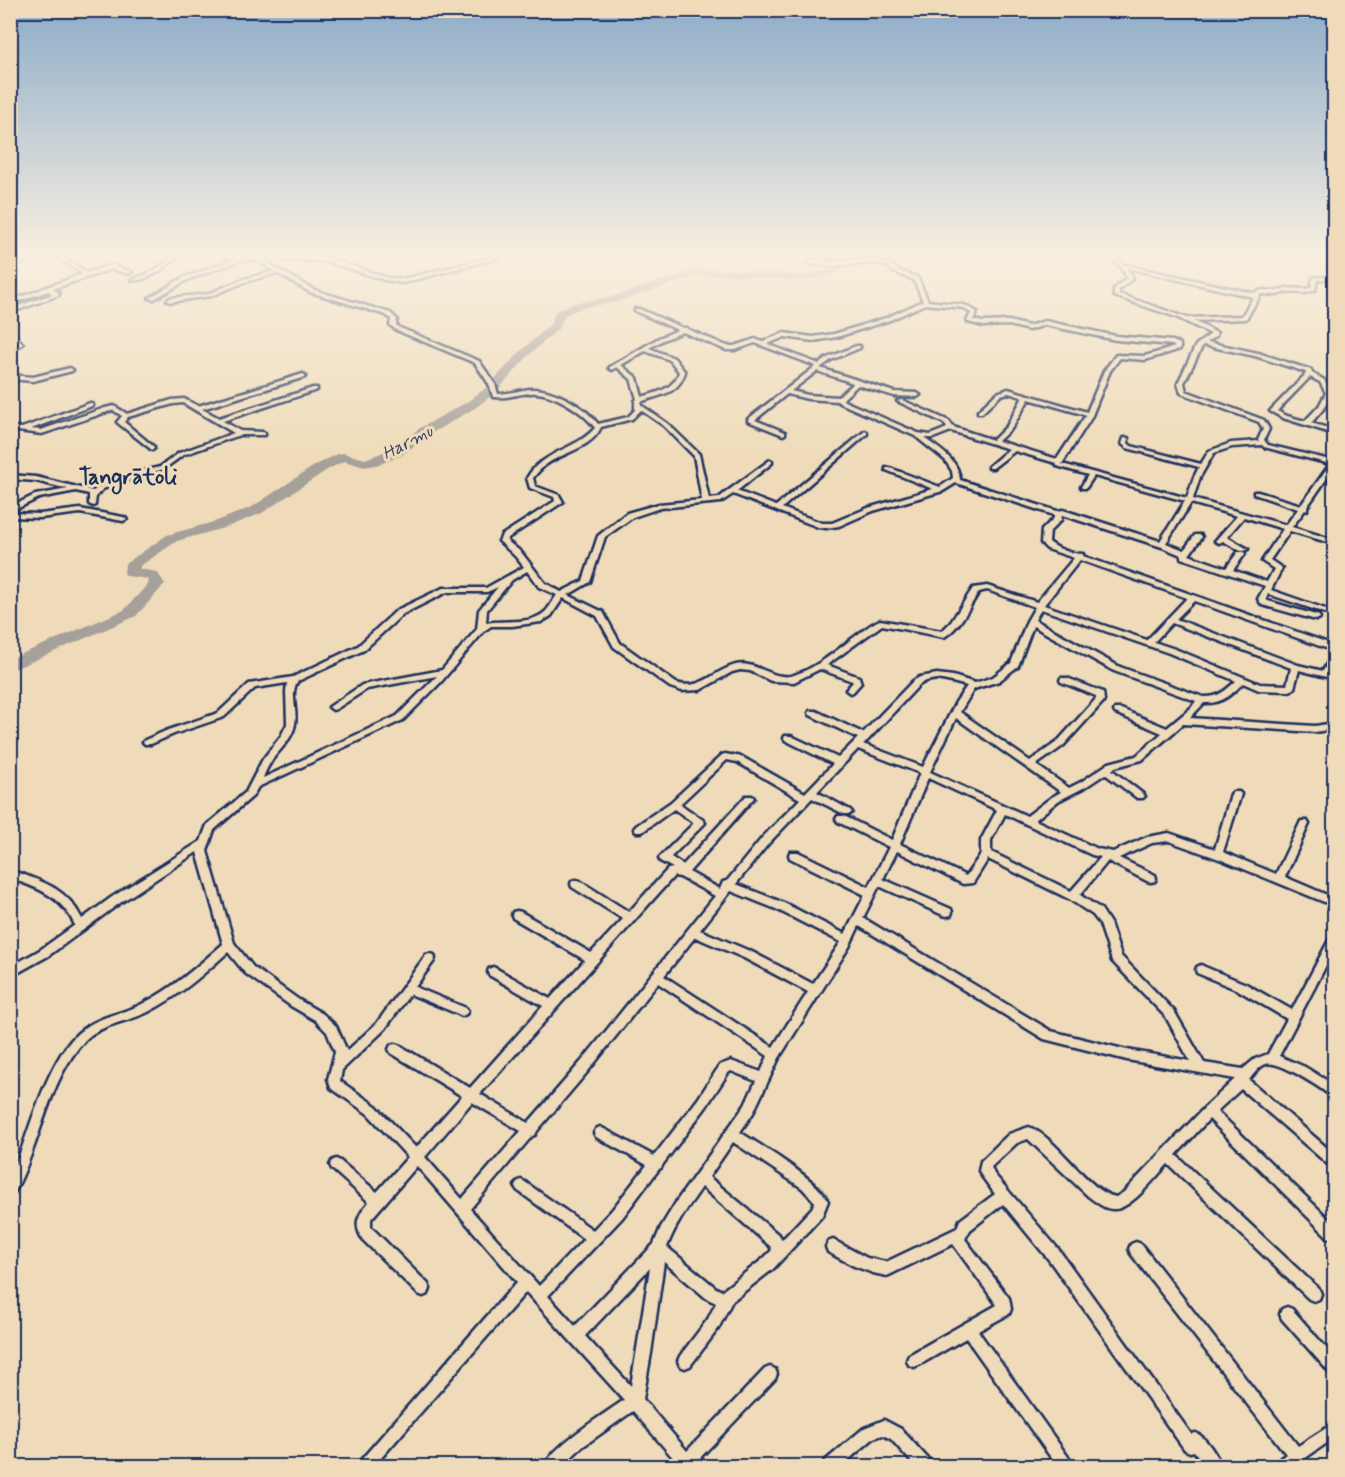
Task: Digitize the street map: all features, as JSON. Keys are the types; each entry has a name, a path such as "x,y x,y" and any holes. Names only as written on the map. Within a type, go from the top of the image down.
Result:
{"street":[{"path":"393,325 477,362 492,384 495,396 508,397 539,391 577,406 597,426"},
{"path":"675,325 726,348 735,348 750,341 857,383 894,394 917,395"},
{"path":"761,344 784,335 813,339 835,336 870,325"},
{"path":"1017,325 1030,328 1040,325"},
{"path":"1054,325 1100,336 1136,341 1168,342 1179,346 1176,349 1145,358 1118,356 1107,371 1089,414 1059,462"},
{"path":"1197,325 1214,333 1212,337 1200,343 1181,383 1182,392 1262,421 1266,429 1261,443"},
{"path":"597,426 633,417 638,411 639,402 634,378 615,366 685,329"},
{"path":"10,332 20,344 10,349"},
{"path":"1200,343 1270,358 1307,370 1309,374 1322,381 1329,393 1324,404 1307,423"},
{"path":"783,433 750,420 829,359 858,347"},
{"path":"639,402 673,387 681,378 682,372 672,359 646,349"},
{"path":"10,377 33,379 70,370"},
{"path":"1309,374 1273,408 1278,414 1335,432"},
{"path":"196,409 303,375"},
{"path":"839,399 857,383"},
{"path":"217,421 315,389"},
{"path":"731,491 821,525 831,526 875,507 941,490 955,481 956,474 946,456 917,435 868,415 839,399 808,397 786,392"},
{"path":"980,412 1004,392 1027,396 1089,414"},
{"path":"994,442 1010,427 1027,396"},
{"path":"152,448 120,423 126,416 178,400 184,400 239,433"},
{"path":"900,401 947,422 950,429"},
{"path":"639,402 697,455 706,502"},
{"path":"1324,404 1335,406"},
{"path":"24,429 90,405"},
{"path":"10,428 42,432 111,409 126,416"},
{"path":"597,426 595,432 583,443 545,460 530,478 532,486 560,500 556,506 503,540 518,554 542,585 600,614 615,643 673,685 685,689 697,688 737,668 749,668 771,678 789,680 803,676 821,666 880,622 930,633 945,633 980,588 996,590 1040,604 1148,643 1259,687 1292,687 1296,667"},
{"path":"917,435 932,437 950,429 1059,462 1061,466 1091,475 1242,514 1335,542"},
{"path":"10,477 28,477 93,493 141,473 162,468 181,454 239,433 263,434"},
{"path":"778,508 865,433"},
{"path":"1126,440 1125,444 1129,447 1202,466"},
{"path":"1162,544 1189,501 1202,466 1211,452 1219,448 1261,443 1335,464 1266,561 1278,568 1262,599 1265,603 1316,618"},
{"path":"991,467 1014,448"},
{"path":"256,784 400,718 444,672 480,628 489,624 512,624 538,620 548,614 561,595 586,582 602,536 630,515 666,505 721,500 770,462"},
{"path":"888,469 941,490"},
{"path":"1084,487 1091,475"},
{"path":"955,481 1056,513 1058,518 1047,527 1046,544 1335,648"},
{"path":"10,510 36,496 76,489"},
{"path":"93,493 93,504"},
{"path":"1256,493 1304,508"},
{"path":"10,515 40,516 80,511 123,519"},
{"path":"1060,512 1162,544 1184,553 1191,559 1228,571 1335,614"},
{"path":"1228,571 1242,551 1221,539 1242,514"},
{"path":"1184,553 1198,537"},
{"path":"576,1336 659,1249 683,1203 749,1108 775,1054 847,940 878,881 926,772 969,688 996,679 1015,664 1030,621 1040,604 1080,556"},
{"path":"148,742 221,715 252,686 295,679 361,648 400,612 446,590 487,590 528,567"},
{"path":"480,628 483,610 511,576"},
{"path":"1148,643 1193,597"},
{"path":"1172,620 1296,667 1330,675 1335,657"},
{"path":"1030,621 1117,669 1202,700 1215,702 1240,680"},
{"path":"821,666 856,679 857,683 850,690"},
{"path":"333,706 365,687 444,672"},
{"path":"462,1209 531,1131 657,977 724,890 808,795 921,680 944,678 975,686"},
{"path":"295,679 290,691 291,723 285,736 266,761 256,784 244,801 210,828 203,844 205,866 229,945 249,970 330,1026 341,1052 333,1079 334,1084 372,1110 416,1157 688,1464 770,1374"},
{"path":"1030,765 1060,744 1100,700 1100,694 1064,680"},
{"path":"1028,820 1116,763 1139,758 1182,721 1202,700"},
{"path":"1118,711 1168,732"},
{"path":"813,713 862,742 1150,878"},
{"path":"955,713 1068,792"},
{"path":"1182,721 1315,729 1335,726"},
{"path":"788,738 840,763"},
{"path":"639,829 675,804 720,760 727,757 739,759 808,795 894,846 969,880 986,854 987,840 1003,808"},
{"path":"1106,770 1140,796"},
{"path":"1218,854 1236,794"},
{"path":"423,1289 377,1245 364,1229 365,1216 672,872 683,871 749,798"},
{"path":"675,804 699,824 664,858 683,871 724,890 780,906 847,940"},
{"path":"1279,879 1304,824"},
{"path":"1107,856 1114,856 1150,840 1165,837 1218,854 1335,902"},
{"path":"10,973 44,953 80,925 203,844"},
{"path":"986,854 1087,904 1102,919 1116,958 1170,1014 1200,1067"},
{"path":"794,855 872,893"},
{"path":"1073,897 1107,856"},
{"path":"10,874 58,894 71,906 80,925"},
{"path":"878,881 947,912"},
{"path":"576,884 630,918"},
{"path":"517,915 593,960"},
{"path":"858,920 1048,1035 1127,1055 1200,1067 1243,1078 1335,1162"},
{"path":"692,931 748,955 816,991"},
{"path":"1272,1058 1335,941"},
{"path":"10,1189 19,1173 59,1069 84,1035 90,1030 129,1016 173,992 229,945"},
{"path":"338,1068 381,1026 430,958"},
{"path":"1201,970 1242,987 1294,1017"},
{"path":"493,972 551,1005"},
{"path":"657,977 775,1054"},
{"path":"409,989 462,1011"},
{"path":"395,1049 531,1131"},
{"path":"1214,1467 1193,1443 1054,1255 985,1171 985,1165 1013,1138 1024,1132 1029,1133 1038,1138 1090,1188 1111,1203 1117,1203 1129,1196 1209,1111 1265,1059 1272,1058 1299,1070 1335,1091"},
{"path":"539,1296 594,1239 657,1164 724,1069 731,1066 762,1078"},
{"path":"1209,1111 1335,1233"},
{"path":"600,1133 657,1164"},
{"path":"685,1361 712,1324 726,1298 780,1251 817,1212 822,1201 806,1184 731,1133"},
{"path":"1168,1156 1314,1294"},
{"path":"336,1165 378,1201"},
{"path":"705,1181 775,1241 780,1251"},
{"path":"521,1186 594,1239"},
{"path":"833,1247 877,1269 887,1269 959,1234 965,1225 1004,1195"},
{"path":"914,1360 998,1314 1005,1306 960,1245 959,1234"},
{"path":"659,1249 711,1293 721,1299 726,1298"},
{"path":"552,1467 578,1442 634,1401 644,1353 659,1249"},
{"path":"1136,1249 1297,1456"},
{"path":"364,1467 526,1282"},
{"path":"1287,1314 1335,1367"},
{"path":"969,1330 1052,1443 1066,1467"},
{"path":"830,1467 869,1433 884,1427 896,1434 925,1467"},
{"path":"1282,1467 1335,1430"}],"waterway":[{"name":"Harmu","path":"10,666 130,613 157,584 152,575 132,573 133,564 172,538 222,524 257,510 322,467 343,457 365,463 397,452 425,431 471,405 491,390 525,353 555,325"}],"district":[{"name":"Tangrātoli","path":"128,476"}]}
